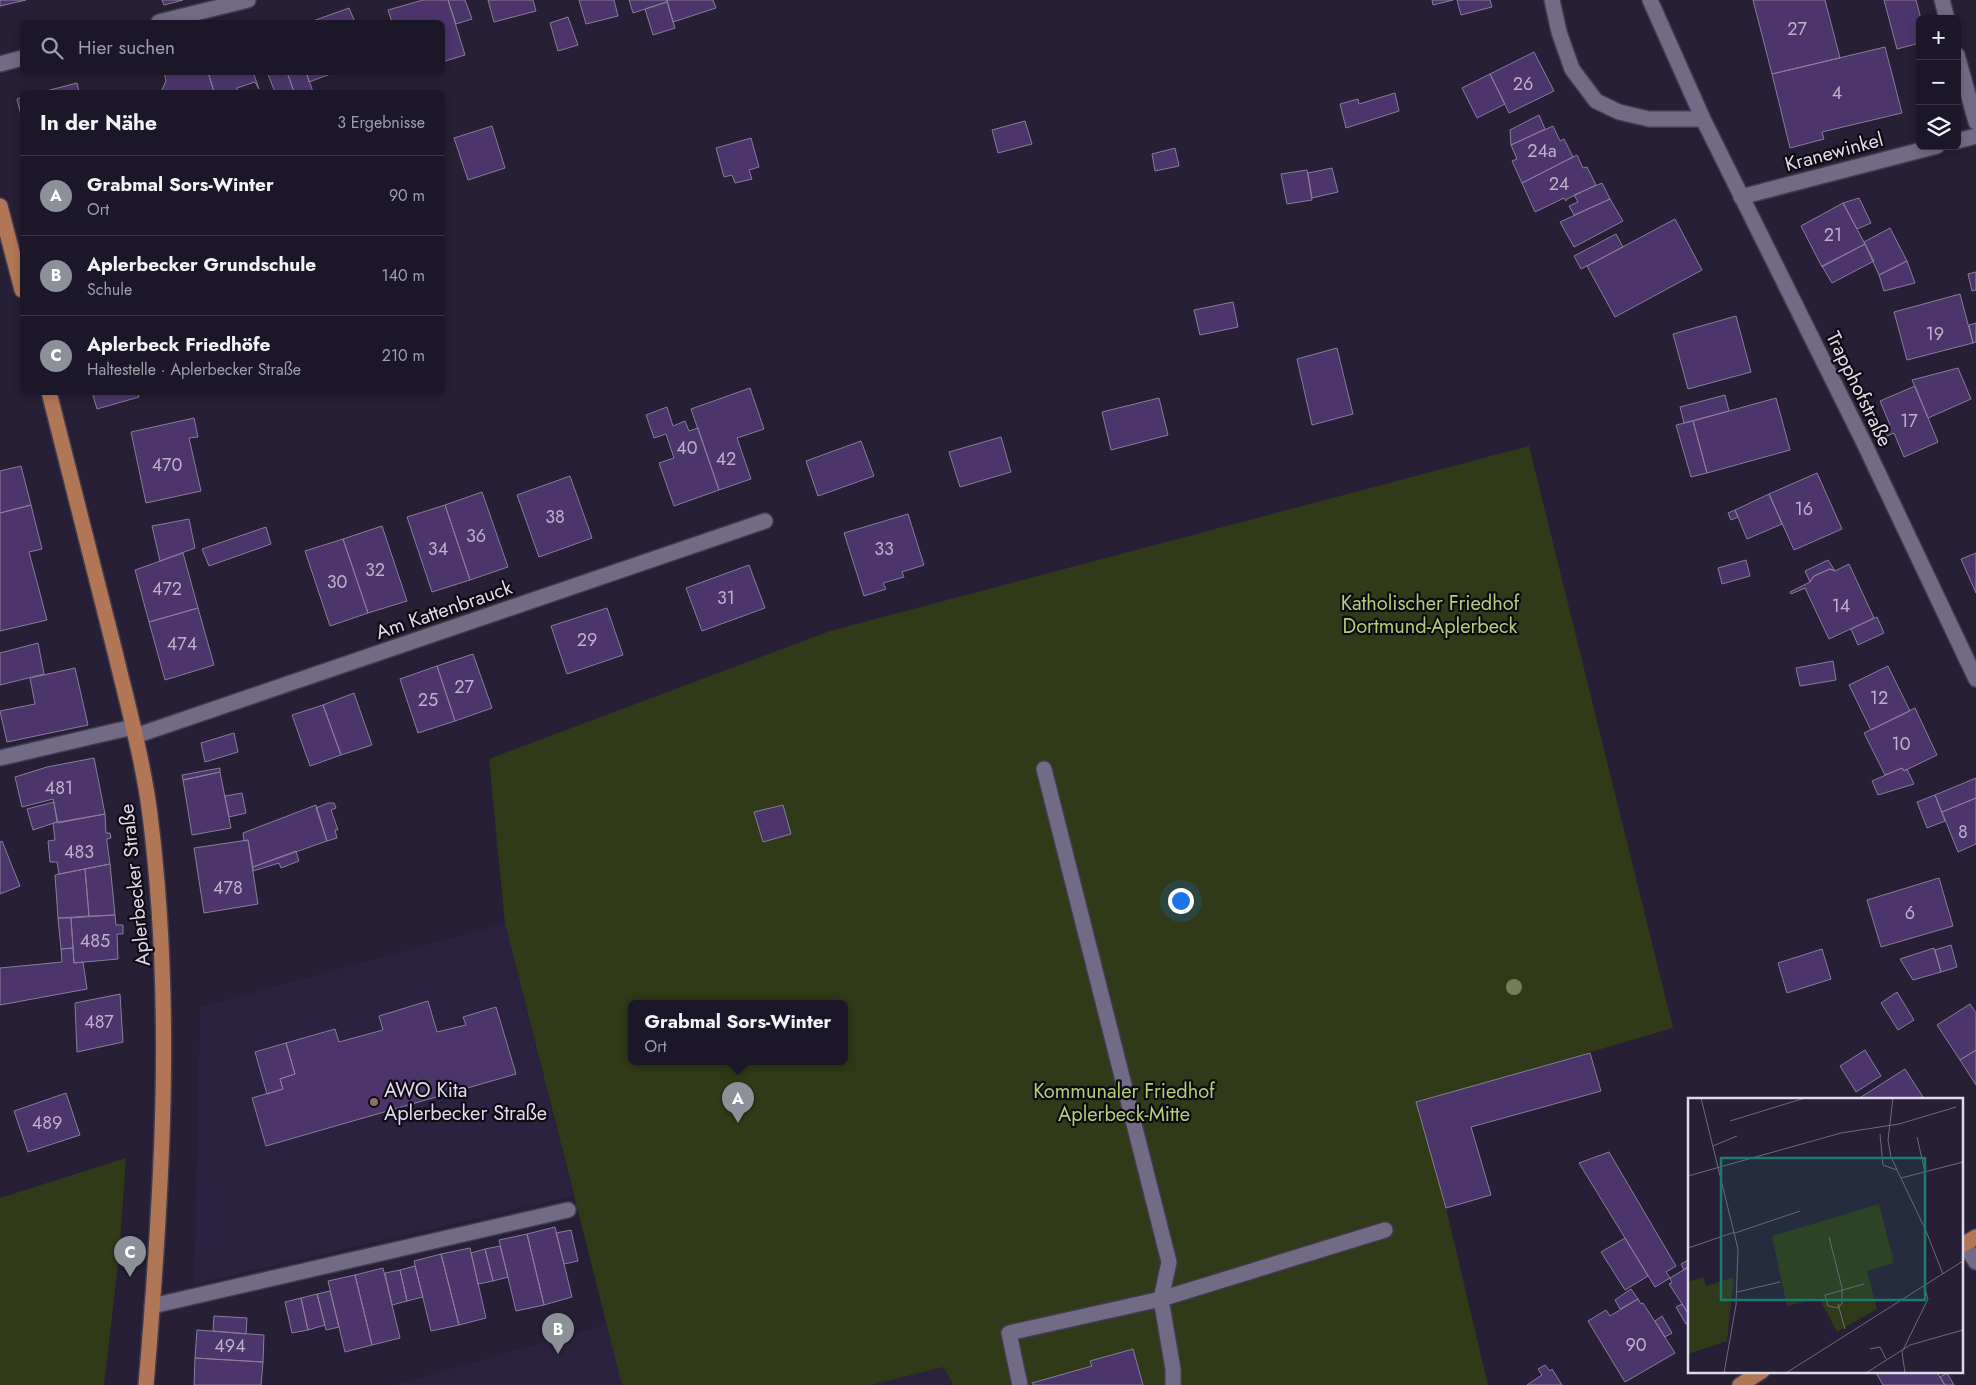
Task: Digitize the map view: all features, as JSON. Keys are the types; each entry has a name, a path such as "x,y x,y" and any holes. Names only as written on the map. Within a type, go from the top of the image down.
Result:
{"main road":[{"path":"0,206 20,282"},
{"name":"Aplerbecker Straße","path":"50,395 134,731 150,814 164,979 162,1168 146,1385"},
{"path":"1740,1385 1760,1372"}],"street":[{"path":"167,20 248,0"},
{"path":"1552,0 1559,32 1572,68 1596,101 1619,112 1649,119 1703,119"},
{"name":"Trapphofstraße","path":"1650,0 1703,119 1858,432 1976,679"},
{"path":"1942,0 1946,15"},
{"path":"0,64 20,59"},
{"path":"1958,60 1976,122"},
{"path":"1961,140 1976,136"},
{"name":"Kranewinkel","path":"1741,197 1922,150"},
{"name":"Am Kattenbrauck","path":"0,758 134,731 765,521"},
{"path":"1044,770 1169,1262 1161,1299 1173,1369 1173,1385"},
{"path":"152,1306 568,1210"},
{"path":"1020,1385 1008,1332 1161,1299 1385,1230"},
{"path":"1967,1242 1976,1262"}],"shaded area":[{"name":"AWO Kita Aplerbecker Straße","path":"505,923 573,1196 194,1284 200,1007"},
{"path":"607,1324 622,1385 394,1385"},
{"path":"943,1367 952,1385 871,1385"}],"green space":[{"name":"Kommunaler Friedhof Aplerbeck-Mitte","path":"1529,446 1673,1028 1416,1103 1446,1208 1488,1385 953,1385 943,1367 871,1385 622,1385 505,923 489,759 830,631"},
{"path":"126,1158 119,1257 104,1385 0,1385 0,1198"}],"building":[{"path":"0,0 26,0 0,6"},
{"path":"162,0 183,0 164,5"},
{"path":"423,0 448,0 465,55 445,61 445,20 391,20 388,10"},
{"path":"448,0 465,0 472,19 456,24"},
{"path":"488,0 533,0 536,11 494,22"},
{"path":"579,0 614,0 618,16 586,24"},
{"path":"629,0 667,0 667,2 633,13"},
{"path":"667,0 713,0 716,8 673,22"},
{"path":"1432,0 1453,0 1433,5"},
{"path":"1457,0 1490,0 1492,7 1461,15"},
{"path":"1753,0 1825,0 1840,58 1772,74"},
{"path":"1884,0 1916,0 1920,15 1916,15 1916,44 1897,49"},
{"path":"667,2 675,28 653,35 645,9"},
{"path":"349,8 354,20 316,20"},
{"path":"568,17 578,45 558,51 550,23"},
{"path":"1885,47 1902,113 1822,132 1824,139 1790,148 1772,74"},
{"path":"1534,52 1554,91 1509,113 1490,74"},
{"path":"1490,74 1505,104 1477,118 1462,88"},
{"path":"165,75 209,75 213,90 162,90 166,81"},
{"path":"209,75 254,75 259,89 255,82 237,88 238,90 213,90"},
{"path":"268,75 288,75 293,90 274,90"},
{"path":"288,75 307,75 312,90 293,90"},
{"path":"307,75 328,75 309,82"},
{"path":"77,83 79,90 50,90"},
{"path":"1395,93 1399,111 1346,128 1340,104 1358,99 1359,104"},
{"path":"20,98 20,111 17,99"},
{"path":"1539,115 1545,129 1511,145 1510,130"},
{"path":"1025,121 1032,144 998,153 992,130"},
{"path":"492,126 505,168 468,180 454,138"},
{"path":"1553,126 1560,141 1564,139 1573,157 1522,183 1512,161 1517,159 1511,145"},
{"path":"751,138 759,167 749,170 752,179 735,183 732,175 724,177 716,148"},
{"path":"1175,148 1179,166 1155,171 1152,154"},
{"path":"1577,155 1583,168 1587,167 1596,185 1566,201 1564,198 1535,212 1522,183"},
{"path":"1332,168 1338,192 1312,198 1308,173"},
{"path":"1307,170 1312,200 1287,204 1281,174"},
{"path":"1602,183 1610,199 1574,215 1569,206 1578,202 1574,195"},
{"path":"1859,198 1871,223 1857,229 1843,203"},
{"path":"1610,199 1623,221 1574,247 1560,222"},
{"path":"1843,203 1865,244 1822,267 1801,226"},
{"path":"1675,219 1702,270 1615,317 1587,266"},
{"path":"1890,228 1907,261 1879,275 1864,242"},
{"path":"1616,234 1623,247 1581,269 1574,256"},
{"path":"1865,244 1874,261 1832,283 1822,266"},
{"path":"1907,261 1915,283 1884,291 1879,275"},
{"path":"1976,272 1976,290 1972,291 1968,274"},
{"path":"1960,294 1973,343 1907,360 1894,312"},
{"path":"1233,302 1238,327 1200,335 1194,310"},
{"path":"1736,316 1751,372 1688,389 1673,334"},
{"path":"1976,323 1976,342 1973,343 1969,325"},
{"path":"1337,348 1353,414 1312,425 1297,359"},
{"path":"1958,368 1971,399 1928,418 1912,380"},
{"path":"1915,386 1938,442 1904,457 1894,433 1887,436 1884,428 1890,425 1880,401"},
{"path":"750,388 764,429 737,438 751,479 719,490 691,409"},
{"path":"93,395 139,395 139,397 97,409"},
{"path":"1725,395 1729,411 1684,423 1680,407"},
{"path":"1159,398 1168,435 1111,450 1102,412"},
{"path":"1776,398 1790,450 1707,473 1693,421"},
{"path":"667,407 673,426 685,421 689,431 698,428 719,490 674,506 659,463 674,458 666,434 654,438 646,415"},
{"path":"194,418 198,437 189,438 201,491 146,503 131,432"},
{"path":"1693,421 1707,473 1691,477 1676,425"},
{"path":"1001,437 1011,472 960,487 949,452"},
{"path":"861,441 874,476 818,496 806,461"},
{"path":"21,466 31,505 0,513 0,471"},
{"path":"1817,473 1842,529 1794,550 1769,494"},
{"path":"570,476 592,538 539,557 517,495"},
{"path":"482,492 508,567 470,580 445,505"},
{"path":"1769,494 1782,524 1747,539 1735,510"},
{"path":"31,505 42,549 29,552 47,620 0,631 0,513"},
{"path":"445,505 470,580 432,592 407,517"},
{"path":"1735,510 1738,517 1731,520 1728,513"},
{"path":"908,514 924,565 902,572 904,577 883,583 886,589 864,596 844,533"},
{"path":"189,519 195,548 160,561 152,526"},
{"path":"382,526 407,601 368,613 343,539"},
{"path":"266,527 271,544 209,566 202,549"},
{"path":"343,539 368,613 330,626 305,551"},
{"path":"183,553 198,608 149,622 135,570"},
{"path":"1976,553 1976,593 1961,559"},
{"path":"1746,560 1750,576 1722,584 1718,568"},
{"path":"1828,560 1835,571 1830,569 1814,576 1810,582 1805,571"},
{"path":"1849,564 1874,618 1829,639 1805,588 1791,594 1790,592 1810,582 1814,576 1830,569 1835,571"},
{"path":"749,565 765,608 702,631 686,588"},
{"path":"198,608 214,665 165,680 149,622"},
{"path":"607,608 623,655 567,674 551,626"},
{"path":"1877,617 1884,633 1858,645 1851,629"},
{"path":"38,643 44,674 0,685 0,653"},
{"path":"473,654 492,708 455,721 437,666"},
{"path":"1833,661 1836,680 1800,686 1796,668"},
{"path":"437,666 455,721 418,733 400,679"},
{"path":"1888,666 1910,711 1871,730 1849,685"},
{"path":"75,668 88,725 7,742 0,711 35,704 30,678"},
{"path":"354,693 372,745 341,755 323,705"},
{"path":"323,705 341,755 310,766 292,715"},
{"path":"1915,708 1937,755 1904,771 1902,768 1885,775 1864,733"},
{"path":"234,733 238,752 205,762 201,743"},
{"path":"94,758 105,814 58,823 53,799 22,807 15,777 47,767"},
{"path":"220,768 220,772 183,780 182,775"},
{"path":"1902,768 1904,771 1907,769 1914,784 1878,795 1872,781"},
{"path":"220,772 231,828 192,835 183,780"},
{"path":"1976,778 1976,798 1942,812 1935,795"},
{"path":"242,793 246,813 229,817 225,796"},
{"path":"1935,795 1945,821 1927,828 1917,802"},
{"path":"1976,798 1976,844 1958,852 1942,812"},
{"path":"54,802 57,822 33,830 27,809"},
{"path":"328,803 334,803 336,808 331,810 338,830 335,830 337,838 327,841 316,808"},
{"path":"316,805 327,841 253,867 248,840 244,841 243,833"},
{"path":"783,805 791,834 763,842 754,812"},
{"path":"105,814 106,833 110,833 111,838 107,839 110,864 59,874 57,862 50,862 48,841 55,840 53,823"},
{"path":"248,840 258,904 204,913 194,848"},
{"path":"2,841 20,886 0,894 0,842"},
{"path":"296,851 299,861 281,868 279,863 253,871 253,867"},
{"path":"110,864 115,915 89,916 85,869"},
{"path":"85,869 89,916 58,918 55,875"},
{"path":"1939,878 1953,926 1881,947 1867,900"},
{"path":"115,915 116,925 123,925 123,934 117,934 118,959 74,963 71,918"},
{"path":"58,918 71,918 73,948 61,949"},
{"path":"1951,945 1957,967 1941,972 1935,950"},
{"path":"73,948 74,963 83,962 87,989 0,1005 0,968 62,962 61,949"},
{"path":"1934,948 1941,972 1913,980 1900,959"},
{"path":"1822,949 1831,979 1787,993 1778,963"},
{"path":"1897,992 1914,1020 1898,1030 1881,1003"},
{"path":"120,994 123,1042 77,1052 75,1003"},
{"path":"428,1001 437,1032 466,1025 463,1017 496,1007 516,1074 266,1146 252,1098 283,1089 280,1079 295,1074 286,1043 335,1029 339,1042 383,1030 379,1016"},
{"path":"1970,1004 1976,1013 1976,1050 1960,1060 1937,1025"},
{"path":"286,1043 295,1074 280,1079 283,1089 267,1094 255,1052"},
{"path":"1865,1050 1881,1076 1856,1092 1840,1066"},
{"path":"1976,1050 1976,1085 1960,1060"},
{"path":"1590,1053 1601,1091 1471,1127 1491,1195 1446,1208 1416,1102"},
{"path":"1905,1069 1923,1097 1921,1098 1860,1098"},
{"path":"66,1093 80,1135 28,1152 14,1111"},
{"path":"1609,1152 1676,1266 1666,1272 1670,1278 1655,1287 1579,1163"},
{"path":"555,1227 572,1297 544,1305 527,1234"},
{"path":"571,1230 578,1261 564,1264 556,1233"},
{"path":"527,1234 544,1305 516,1311 499,1240"},
{"path":"1625,1238 1648,1276 1625,1290 1601,1252"},
{"path":"500,1246 508,1277 493,1281 485,1249"},
{"path":"470,1248 486,1318 459,1325 441,1254"},
{"path":"485,1249 493,1281 478,1284 471,1253"},
{"path":"441,1254 459,1325 431,1331 414,1261"},
{"path":"1688,1260 1688,1267 1684,1270 1681,1264"},
{"path":"415,1266 423,1297 407,1301 400,1270"},
{"path":"1688,1267 1688,1313 1669,1284 1672,1283 1670,1278"},
{"path":"383,1268 400,1338 372,1345 355,1275"},
{"path":"400,1270 407,1301 392,1305 385,1273"},
{"path":"355,1275 372,1345 345,1352 328,1281"},
{"path":"1631,1289 1638,1299 1620,1309 1615,1300"},
{"path":"330,1291 339,1327 326,1330 317,1294"},
{"path":"317,1294 325,1325 308,1330 301,1298"},
{"path":"301,1298 308,1330 292,1333 285,1302"},
{"path":"1638,1299 1641,1304 1643,1303 1675,1353 1625,1382 1588,1321 1606,1310 1610,1316"},
{"path":"1682,1304 1688,1313 1688,1323 1686,1324 1676,1307"},
{"path":"214,1316 247,1318 246,1334 213,1331"},
{"path":"1662,1316 1672,1333 1665,1337 1655,1321"},
{"path":"197,1330 264,1335 263,1362 195,1358"},
{"path":"1133,1349 1143,1385 1033,1385 1032,1383 1092,1366 1090,1361"},
{"path":"195,1358 263,1362 261,1385 194,1385"},
{"path":"1545,1365 1550,1371 1552,1369 1562,1385 1527,1385 1542,1375 1538,1369"},
{"path":"1876,1372 1937,1372 1945,1385 1883,1385"},
{"path":"1947,1373 1954,1385 1945,1385 1940,1377"}],"place":[{"name":"AWO Kita Aplerbecker Straße","path":"374,1102"},
{"name":"Grabmal Sors-Winter","path":"738,1123"},
{"name":"Aplerbeck Friedhöfe","path":"130,1277"},
{"name":"Aplerbecker Grundschule","path":"558,1354"}],"park label":[{"name":"Katholischer Friedhof Dortmund-Aplerbeck","path":"1430,614"}]}
